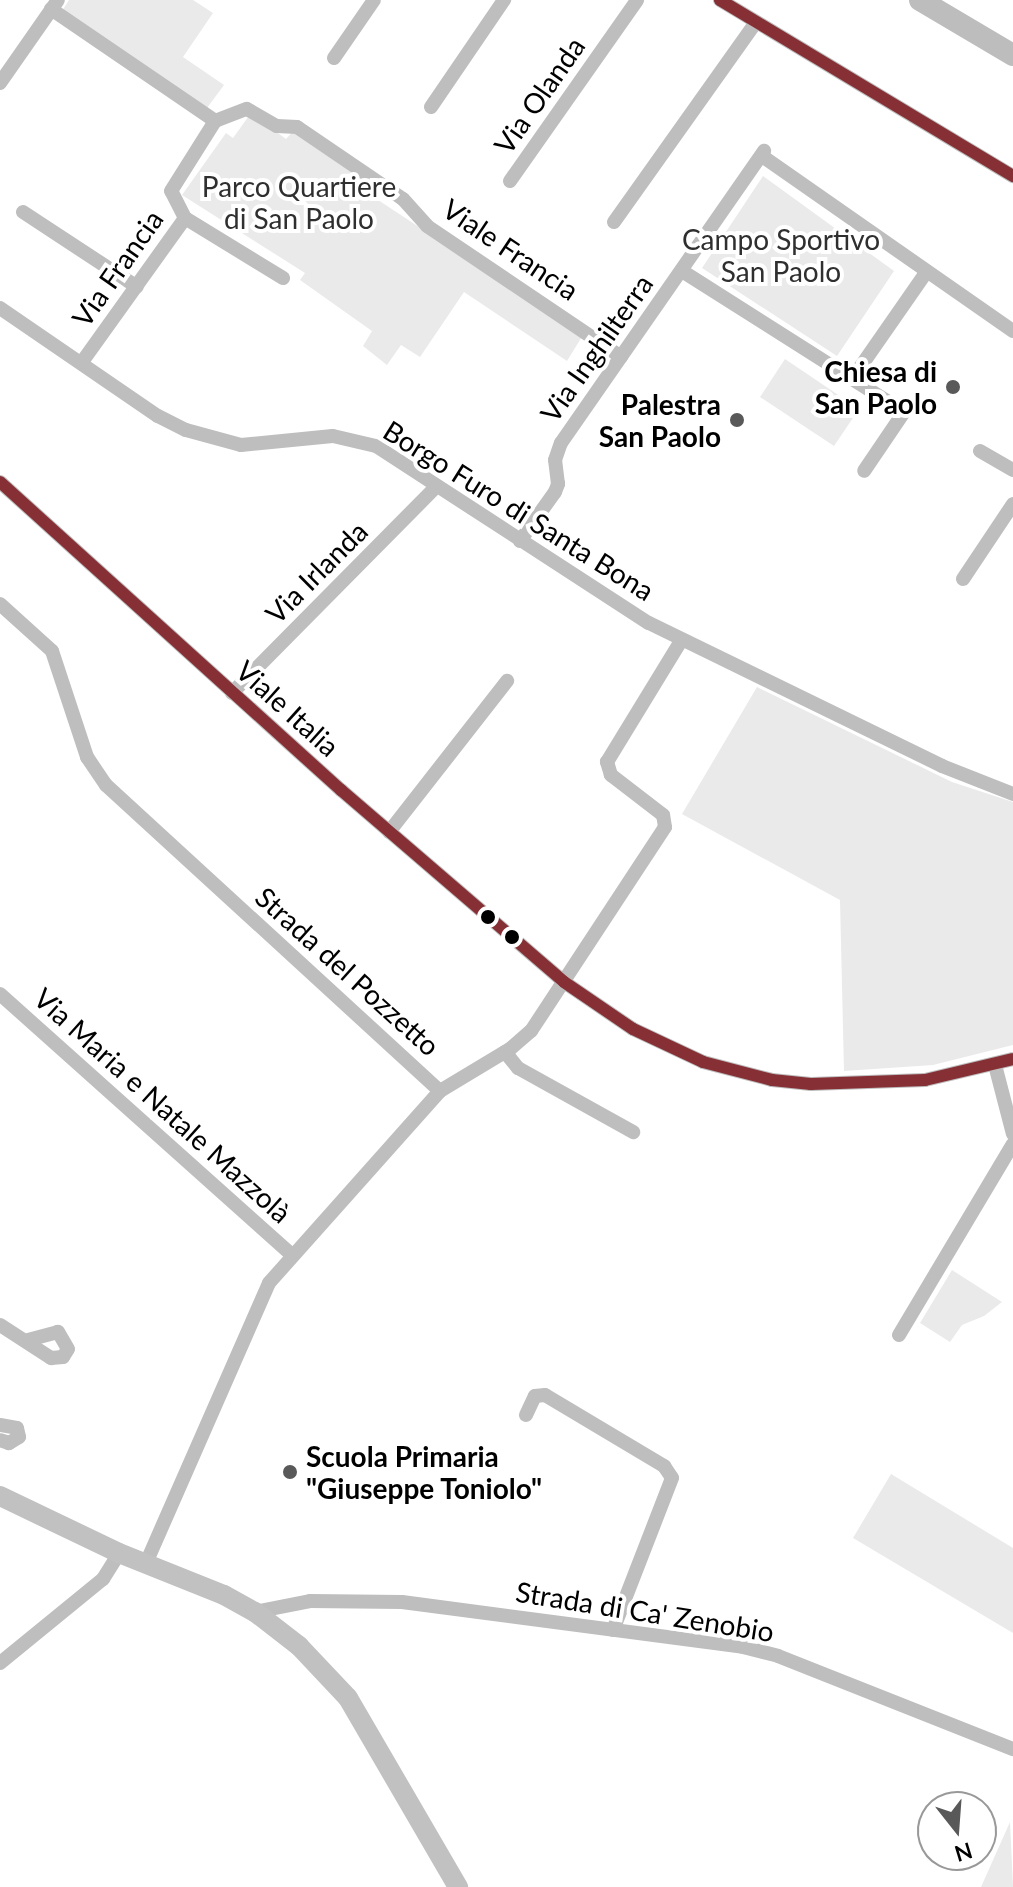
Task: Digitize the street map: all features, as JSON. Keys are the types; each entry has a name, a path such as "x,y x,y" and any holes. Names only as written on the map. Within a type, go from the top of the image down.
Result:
{"main road":[{"path":"920,0 1013,55"}],"street":[{"path":"334,58 374,0"},
{"path":"431,107 504,0"},
{"name":"Via Olanda","path":"510,181 637,0"},
{"path":"720,0 1013,176"},
{"path":"0,83 54,5 215,121"},
{"path":"614,222 756,22"},
{"name":"Viale Francia","path":"215,121 247,109 277,126 297,127 403,199 427,226 621,357"},
{"name":"Via Francia","path":"82,362 185,218 171,191 215,121"},
{"name":"Via Inghilterra","path":"520,541 555,492 558,484 555,460 561,443 763,153 927,271"},
{"path":"23,212 137,287"},
{"path":"185,218 283,278"},
{"name":"Via Inghilterra","path":"682,271 904,412 864,471"},
{"path":"852,379 927,271 1013,331"},
{"name":"Borgo Furo di Santa Bona","path":"0,308 158,416 186,430 255,446 346,437 376,446 621,607 681,641 942,766 1013,794"},
{"path":"980,451 1013,470"},
{"name":"Viale Italia","path":"0,482 232,693 564,982 607,1013 666,1047 703,1062 772,1080 832,1085 947,1077 1013,1059"},
{"name":"Via Irlanda","path":"232,693 437,486"},
{"path":"963,579 1013,504"},
{"name":"Strada del Pozzetto","path":"0,604 52,651 87,757 106,785 440,1091 269,1283 146,1563"},
{"path":"440,1091 505,1052 531,1031 666,823 663,815 611,775 607,762 681,641"},
{"path":"389,832 507,681"},
{"name":"Via Maria e Natale Mazzolà","path":"0,994 292,1255"},
{"path":"505,1052 518,1068 633,1132"},
{"path":"995,1065 1013,1134"},
{"path":"899,1335 1013,1146"},
{"path":"0,1325 25,1341"},
{"path":"526,1415 535,1396 545,1395 664,1466 672,1478 613,1630"},
{"path":"0,1425 17,1428 19,1437 9,1443 0,1440"},
{"path":"0,1496 119,1553 224,1595 255,1612 299,1646 348,1698 458,1887"},
{"path":"0,1663 103,1579 119,1553"},
{"name":"Strada di Ca' Zenobio","path":"255,1612 310,1601 402,1602 743,1647 778,1656 1013,1749"}],"green space":[{"path":"69,0 193,0 213,13 183,57 224,85 207,108 62,11"},
{"name":"Parco Quartiere di San Paolo","path":"251,113 286,139 295,129 381,189 375,198 583,335 567,361 464,292 420,357 401,345 387,365 363,346 372,331 300,280 305,273 182,195 226,133 233,138"},
{"name":"Campo Sportivo San Paolo","path":"763,176 894,271 837,356 702,268"},
{"path":"785,359 859,409 834,446 760,397"},
{"path":"757,687 952,782 1013,802 1013,1045 933,1065 844,1071 840,900 682,814"},
{"path":"952,1270 1002,1302 984,1316 962,1325 950,1342 920,1323"},
{"path":"891,1474 1013,1548 1013,1633 853,1538"},
{"path":"1010,1822 1013,1887 981,1887 988,1871 997,1871 997,1851"}],"transit line":[{"path":"720,0 1013,176"},
{"path":"0,482 341,790 564,982 633,1029 703,1062 772,1080 811,1084 925,1080 1013,1059"}],"place":[{"name":"Chiesa di San Paolo","path":"953,387"},
{"name":"Palestra San Paolo","path":"737,420"},
{"name":"Scuola Primaria \"Giuseppe Toniolo\"","path":"290,1472"}]}
